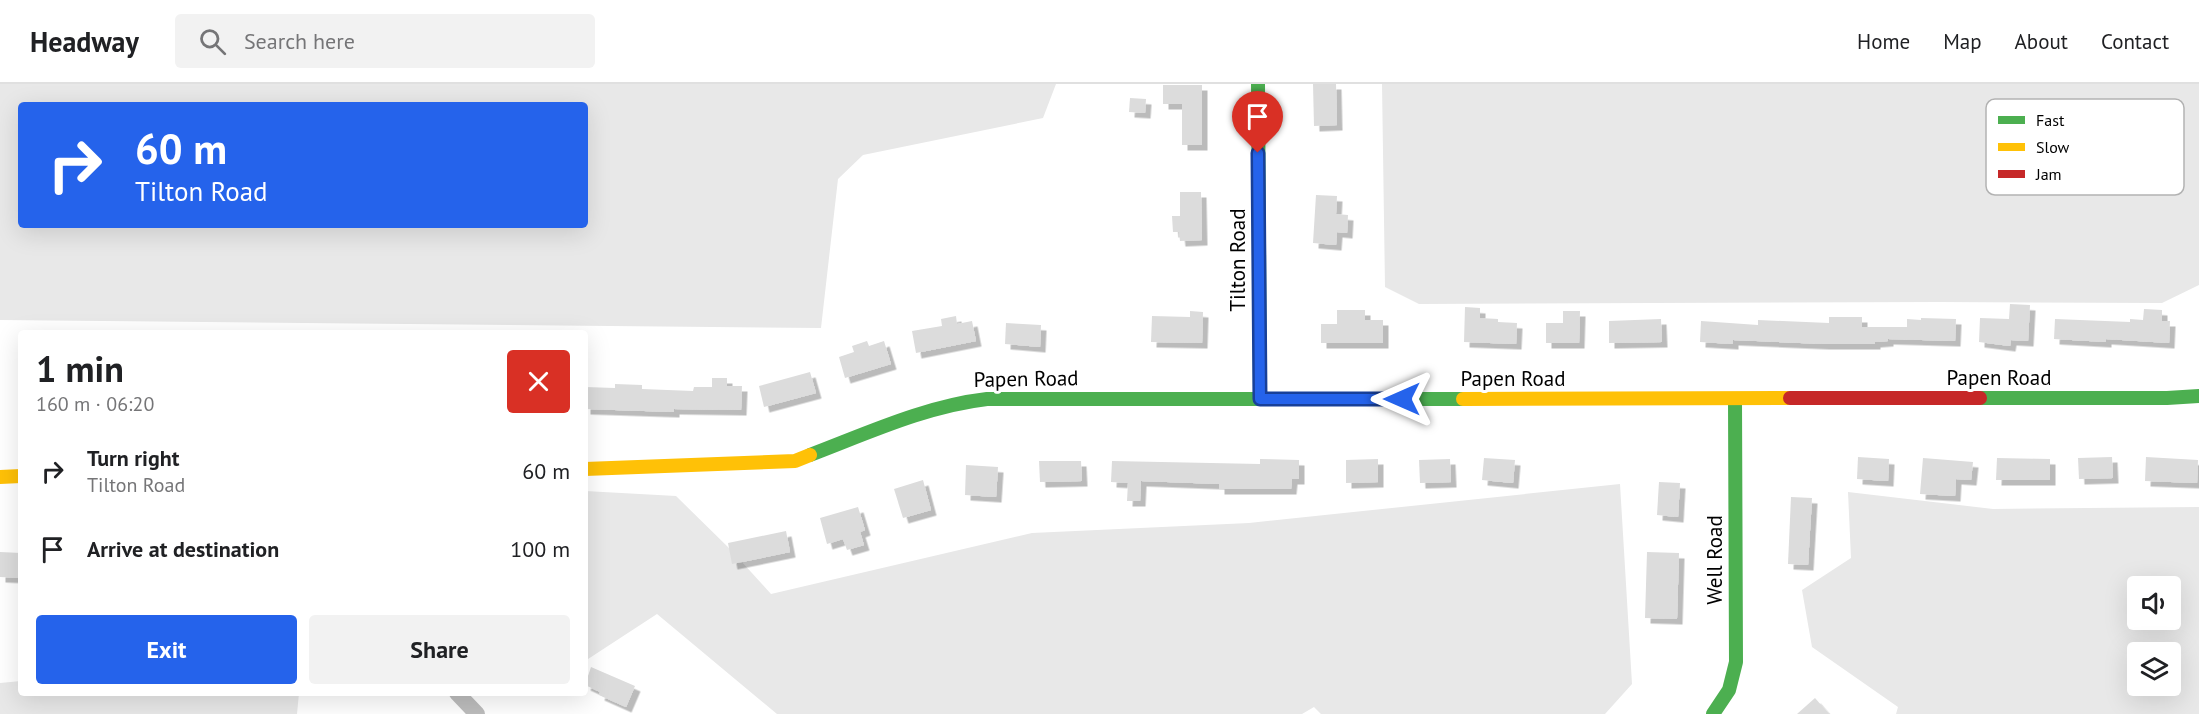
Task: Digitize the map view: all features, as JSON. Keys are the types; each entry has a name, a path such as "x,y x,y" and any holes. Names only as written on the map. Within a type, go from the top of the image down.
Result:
{"street":[{"name":"Tilton Road","path":"1258,84 1260,399"},
{"name":"Papen Road","path":"588,469 795,461 905,419 962,402 987,399 1735,400 2199,396"},
{"name":"Well Road","path":"1713,714 1724,702 1731,689 1736,662 1735,400"},
{"path":"0,477 18,476"},
{"path":"460,696 477,714"}],"shaded area":[{"path":"0,84 1056,84 1043,118 863,155 838,179 821,328 0,320"},
{"path":"1382,84 2199,84 2199,285 2162,303 1419,304 1385,287"},
{"path":"1620,484 1632,684 1605,714 1321,714 1314,707 1302,714 777,714 657,614 588,659 588,491 676,496 731,550 771,594 1032,533 1249,523"},
{"path":"1848,492 1993,509 2199,507 2199,714 1896,714 1898,707 1812,647 1802,590 1851,558"},
{"path":"18,681 18,696 299,696 297,714 0,714 0,683"}],"building":[{"path":"1313,84 1336,84 1337,125 1314,126"},
{"path":"1163,85 1202,85 1202,145 1182,145 1182,104 1163,104"},
{"path":"1130,98 1146,99 1145,113 1129,112"},
{"path":"1180,192 1201,192 1202,240 1180,241 1179,232 1173,232 1172,216 1180,216"},
{"path":"1316,195 1337,196 1336,214 1348,215 1347,233 1337,232 1336,245 1313,243"},
{"path":"2010,304 2030,305 2028,341 2011,340 2010,346 1979,342 1980,318 2009,319"},
{"path":"1465,307 1480,308 1480,318 1517,323 1516,344 1464,342"},
{"path":"2144,309 2162,310 2162,321 2170,321 2169,343 2106,339 2106,342 2054,339 2055,319 2130,322 2130,319 2143,320"},
{"path":"1337,310 1365,310 1365,320 1383,320 1383,343 1321,343 1321,324 1337,324"},
{"path":"1190,311 1203,312 1202,343 1151,342 1152,316 1190,317"},
{"path":"1563,311 1580,311 1579,343 1546,343 1546,323 1563,323"},
{"path":"956,316 957,324 972,321 976,341 916,353 912,331 942,326 941,319"},
{"path":"1829,317 1862,317 1862,327 1907,327 1907,319 1956,319 1955,341 1888,339 1888,341 1875,342 1875,344 1733,340 1733,344 1700,342 1701,321 1758,325 1758,320 1829,323"},
{"path":"1661,319 1662,342 1609,343 1609,321"},
{"path":"1006,323 1041,325 1040,347 1005,344"},
{"path":"867,341 869,346 884,341 891,364 845,378 839,357 854,352 852,346"},
{"path":"810,372 816,393 764,407 759,386"},
{"path":"712,378 727,378 727,386 742,386 741,410 674,409 674,412 588,409 588,387 615,388 615,384 642,385 642,389 693,391 694,387 712,387"},
{"path":"1858,457 1889,459 1888,481 1857,479"},
{"path":"2112,457 2113,478 2079,479 2078,458"},
{"path":"2146,457 2198,460 2197,483 2145,481"},
{"path":"1484,458 1515,460 1513,483 1482,480"},
{"path":"1923,458 1973,462 1971,480 1956,479 1955,496 1920,494"},
{"path":"1997,458 2050,459 2050,480 1996,480"},
{"path":"1260,459 1299,460 1299,479 1292,479 1291,489 1219,489 1219,484 1141,481 1140,501 1127,501 1128,483 1111,482 1112,461 1260,464"},
{"path":"1378,459 1378,482 1346,483 1346,460"},
{"path":"1450,459 1451,482 1420,483 1419,460"},
{"path":"1039,461 1081,461 1082,481 1040,482"},
{"path":"966,465 998,467 996,497 965,495"},
{"path":"923,480 931,510 903,518 894,489"},
{"path":"1659,482 1680,483 1678,517 1657,515"},
{"path":"1791,497 1812,498 1808,565 1788,564"},
{"path":"858,507 865,530 860,532 864,545 847,550 843,539 827,544 820,518"},
{"path":"786,531 790,552 732,564 728,543"},
{"path":"0,552 18,553 18,578 0,577"},
{"path":"1647,552 1679,553 1677,619 1645,618"},
{"path":"591,667 635,686 626,707 599,695 600,692 588,686"},
{"path":"1815,698 1829,714 1797,714"}],"traffic: fast":[{"path":"1258,84 1260,399"},
{"path":"1980,398 2199,396"},
{"path":"810,455 919,414 987,399 1463,399"},
{"path":"1713,714 1729,690 1736,662 1735,400"}],"traffic: slow":[{"path":"1463,399 1790,398"},
{"path":"588,469 795,461 810,455"},
{"path":"0,477 18,476"}],"traffic: jam":[{"path":"1790,398 1980,398"}],"route":[{"path":"1258,153 1260,399 1402,399"}]}
